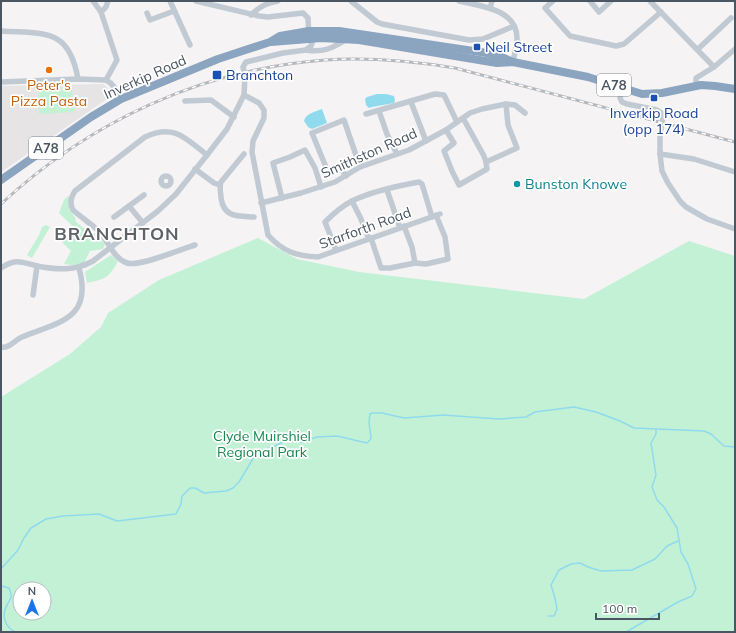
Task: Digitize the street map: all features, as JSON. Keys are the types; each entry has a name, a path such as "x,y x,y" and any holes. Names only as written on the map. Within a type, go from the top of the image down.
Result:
{"highway":[{"name":"Inverkip Road","path":"1,180 91,117 121,99 218,59 270,42 280,36 309,35 339,31 446,46 499,56 513,62 588,77 642,94 662,93 696,86 715,86 735,89"},
{"name":"Inverkip Road","path":"270,42 280,42 309,35 378,43 497,63 513,62"}],"street":[{"path":"93,1 101,12 117,60 106,80"},
{"path":"101,12 106,7 108,1"},
{"path":"170,1 190,45"},
{"path":"196,1 251,15 268,17 303,14 308,18 309,35 312,42 311,46 306,50"},
{"path":"251,15 258,8 278,1"},
{"path":"351,1 377,22 382,24 468,40 483,39 514,26"},
{"path":"459,1 490,8 496,12 508,16 518,37 513,62"},
{"path":"490,8 492,1"},
{"path":"552,1 545,8 570,36 616,46 624,44 661,12"},
{"path":"590,1 599,12 611,1"},
{"path":"650,1 714,67"},
{"path":"147,13 150,20 174,11"},
{"path":"698,49 731,18"},
{"path":"1,31 48,34 58,39 68,50 75,64 78,79"},
{"path":"300,50 309,35"},
{"path":"1,268 14,261 21,261 37,266 71,269 79,268 93,261 158,211 179,190 227,129 244,95 245,63 249,60 283,52 333,48 347,39"},
{"path":"280,42 283,52"},
{"path":"696,86 696,78 714,67 735,49"},
{"path":"1,82 78,79 106,80 116,89 121,99"},
{"path":"623,88 620,98 622,102 657,110 663,114 660,154 662,171 680,201 686,207 707,219 735,229"},
{"path":"366,114 411,102 428,95 444,94 457,122"},
{"name":"Starforth Road","path":"244,95 259,102 264,110 264,118 253,141 252,152 268,235 277,245 301,256 318,258 336,250 436,215"},
{"path":"185,101 211,100 234,117"},
{"path":"411,102 426,141"},
{"path":"486,162 517,148 508,125 506,104 515,105 525,113"},
{"name":"Smithston Road","path":"261,203 335,182 360,167 410,150 446,130 470,113 506,104"},
{"path":"379,111 387,134 397,154"},
{"path":"446,130 454,143 444,151 459,185 487,169 484,156 463,118"},
{"path":"346,176 342,170 328,172 312,133 344,120 360,167"},
{"path":"195,245 141,263 133,264 122,261 99,232 73,210 71,207 71,199 75,191 151,134 166,131 180,134 207,155"},
{"path":"282,198 273,163 305,150 315,168 321,187"},
{"path":"244,154 241,162 222,179 220,185 222,204 227,212 237,216 254,217"},
{"path":"660,154 694,159 735,172"},
{"path":"195,169 214,184 220,185"},
{"path":"336,250 325,222 340,208 352,201 370,194 419,182 422,184 436,215 444,237 448,259 426,264 415,263 390,268 381,268 370,238 352,201"},
{"path":"170,184 179,190"},
{"path":"387,190 412,247 415,263"},
{"path":"114,217 144,195"},
{"path":"128,206 142,224"},
{"path":"245,210 245,217"},
{"path":"33,295 37,266"},
{"path":"1,348 7,347 20,338 62,322 71,315 79,304 83,293 79,268"}],"shaded area":[{"path":"103,84 107,87 109,93 107,99 1,172 1,86"}],"green space":[{"path":"72,90 74,112 39,114 38,91"},
{"path":"68,196 69,209 76,219 75,221 87,231 94,233 105,244 103,249 90,251 84,263 73,265 64,264 71,251 62,242 66,238 80,233 59,213 64,200"},
{"path":"46,225 50,227 32,258 27,255 42,227"},
{"name":"Clyde Muirshiel Regional Park","path":"258,238 297,259 359,272 584,299 689,241 735,256 735,632 1,632 1,397 70,354 101,327 108,313 159,280"},
{"path":"111,255 118,261 112,271 102,279 87,283 85,272"}],"water":[{"path":"377,94 394,96 394,103 369,108 366,105 365,99"},
{"path":"322,109 327,123 312,129 308,127 304,121 305,118 311,113"}],"waterway":[{"path":"1,569 18,550 31,528 46,519 63,516 99,514 117,521 176,514 181,504 182,496 190,488 195,488 204,493 226,491 233,488 239,482 257,452 285,441 302,442 317,437 337,436 367,443 371,438 369,422 370,414 372,413 382,413 404,418 443,415 499,419 526,417 535,412 574,407 596,412 634,428 704,431 711,434 724,446 735,447"},
{"path":"626,632 678,602 692,596 696,589 688,564 681,552 677,528 664,507 657,500 652,487 656,475 651,443 656,434 656,430"},
{"path":"548,616 554,616 557,609 551,585 559,570 571,564 580,563 601,571 632,570 655,559 667,546 678,541"},
{"path":"1,586 9,588 11,592 11,598 5,609 4,617 6,624 15,632"}],"railway":[{"path":"1,204 35,174 72,148 110,124 151,104 192,88 235,75 280,65 325,60 390,60 455,68 735,142"}],"place":[{"name":"Neil Street","path":"477,47"},
{"name":"Peter's Pizza Pasta","path":"49,70"},
{"name":"Branchton","path":"217,75"},
{"name":"Inverkip Road (opp 174)","path":"654,98"},
{"name":"Bunston Knowe","path":"517,184"}],"district":[{"name":"BRANCHTON","path":"117,233"}]}
